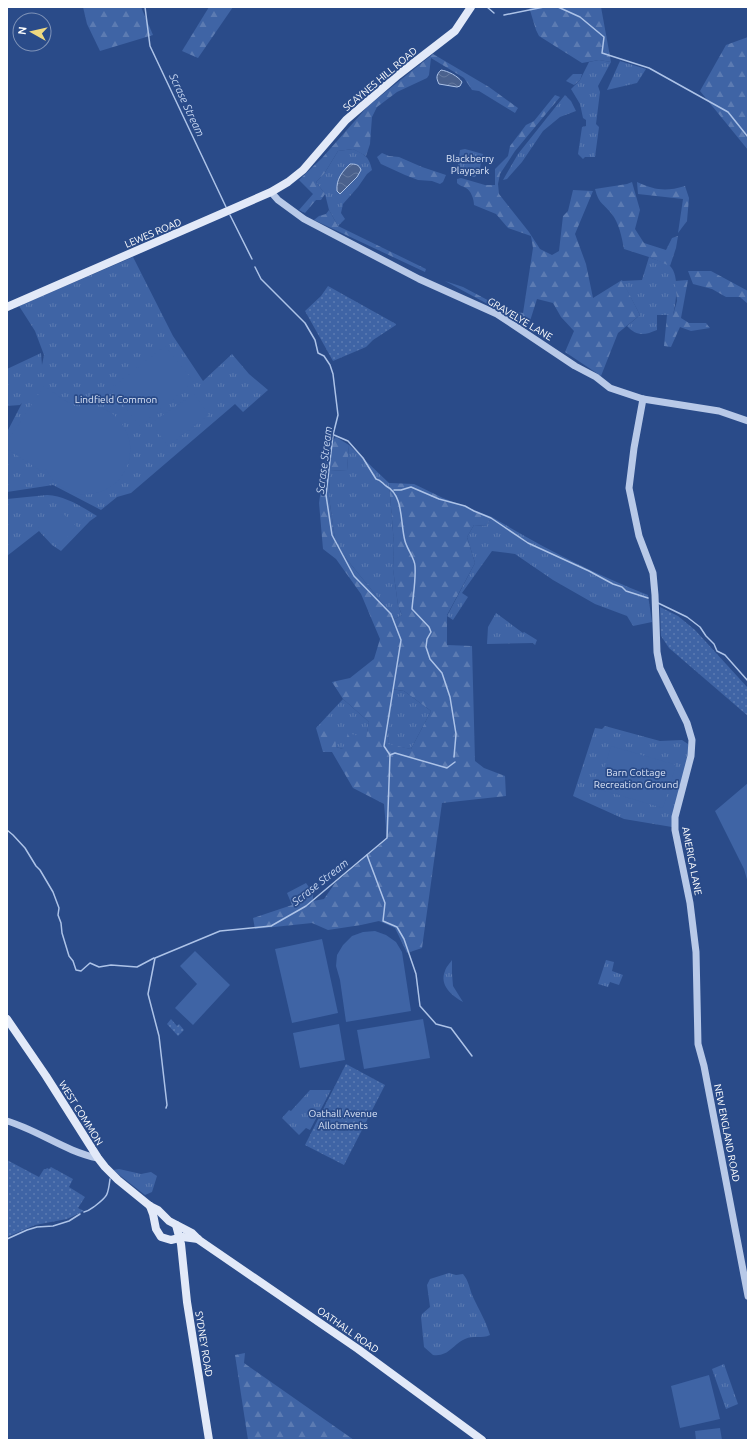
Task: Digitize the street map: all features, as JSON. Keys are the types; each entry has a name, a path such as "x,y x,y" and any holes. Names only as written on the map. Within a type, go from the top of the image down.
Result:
{"main road":[{"name":"SCAYNES HILL ROAD","path":"303,170 346,120 455,31 471,7"},
{"name":"LEWES ROAD","path":"7,307 271,192 288,182 303,170"},
{"name":"WEST COMMON","path":"7,1019 46,1076 98,1158 118,1180 150,1206 158,1210 175,1232"},
{"path":"150,1206 156,1229 161,1237 175,1232"},
{"path":"156,1227 160,1221 175,1232 197,1239"},
{"name":"OATHALL ROAD","path":"175,1232 192,1233 197,1239 358,1349 482,1440"},
{"name":"SYDNEY ROAD","path":"175,1232 181,1251 209,1440"},
{"path":"181,1251 186,1241 197,1239"}],"street":[{"name":"GRAVELYE LANE","path":"271,192 278,200 304,219 419,279 497,314 575,366 596,377 610,388 643,399 719,411 748,421"},
{"name":"AMERICA LANE","path":"643,399 634,448 629,488 639,536 653,573 657,652 660,668 687,723 692,740 691,756 674,817 675,830 690,903 696,952 698,1044"},
{"name":"NEW ENGLAND ROAD","path":"698,1044 704,1066 748,1296"},
{"path":"7,1121 34,1131 82,1155 98,1158"}],"green space":[{"path":"83,7 141,7 153,35 100,51 87,24"},
{"path":"209,7 233,7 198,58 182,51"},
{"path":"529,7 601,7 611,62 599,60 582,63 539,36"},
{"path":"748,37 748,150 700,91 726,45"},
{"path":"433,54 489,87 518,108 515,113 479,91 472,90 464,78 431,58 429,75 427,78 397,92 377,107 372,117 370,144 366,156 353,149 338,151 324,174 316,182 325,194 321,200 316,200 305,213 299,210 313,194 299,180 322,158 368,106"},
{"path":"599,60 611,62 598,86 600,92 596,124 599,127 595,157 585,157 583,159 578,154 582,127 586,126 586,120 583,118 580,104 571,89 580,80 589,62"},
{"path":"620,61 646,69 637,83 607,90"},
{"path":"573,74 582,74 580,80 574,85 566,81"},
{"path":"555,95 560,97 515,151 500,174 498,184 499,194 529,232 540,249 552,255 559,251 563,216 568,211 573,190 593,191 575,234 586,264 593,298 622,280 640,315 618,333 601,376 565,352 574,331 561,317 553,303 537,299 530,321 524,326 500,313 503,310 523,313 533,248 531,236 508,228 496,214 474,205 473,198 469,191 457,183 457,179 461,178 485,185 495,185 495,169 508,156 510,146 526,125 534,121"},
{"path":"565,95 571,101 576,111 560,117 543,131 522,162 507,179 503,180 518,154"},
{"path":"353,149 366,156 372,170 367,174 343,204 341,213 345,219 338,226 329,210 325,194 316,182 324,174 338,151"},
{"name":"Blackberry Playpark","path":"465,149 483,154 480,168 475,177 457,175 460,150"},
{"path":"382,153 389,156 399,157 446,175 443,182 440,184 432,181 418,180 381,164 377,157"},
{"path":"632,182 640,210 635,229 644,243 666,250 672,238 678,236 670,266 624,249 620,230 614,217 599,200 596,194 595,189"},
{"path":"637,182 649,187 660,189 672,189 685,186 689,198 687,221 678,233 683,199 638,194"},
{"path":"329,210 338,226 426,269 425,272 314,220 319,216 326,214"},
{"name":"Lindfield Common","path":"133,257 173,336 203,381 232,354 249,374 268,390 243,412 235,404 131,493 117,497 101,510 53,485 7,492 7,432 22,403 20,405 7,406 7,369 41,353 42,365 44,355 35,331 19,306"},
{"path":"649,257 663,262 670,266 673,270 676,283 676,297 673,315 657,315 657,330 641,334 634,332 627,326 640,315 622,281 642,280"},
{"path":"688,271 711,271 748,291 748,304 740,297 726,297 712,289 693,284"},
{"path":"688,280 681,318 689,323 706,323 710,328 691,331 680,327 671,347 664,346 667,315 673,315 677,301 675,281"},
{"path":"445,281 463,287 497,305 495,308"},
{"path":"328,286 396,325 373,340 366,347 333,361 305,311 321,296"},
{"path":"165,346 194,382 140,426 110,389"},
{"path":"44,386 75,406 94,406 105,410 115,416 123,426 127,433 130,445 128,462 122,476 111,486 98,493 83,494 69,491 56,483 46,469 43,472 7,449 7,442"},
{"path":"194,394 209,415 168,446 151,423"},
{"path":"336,437 349,445 347,470 330,471 329,497 336,546 395,619 402,615 398,605 393,569 394,544 389,483 414,484 443,498 492,517 486,526 474,525 467,537 475,563 447,615 447,645 472,646 475,761 484,768 505,776 506,796 442,803 422,948 407,953 395,928 379,921 328,930 312,923 255,929 253,918 292,905 287,893 306,883 313,893 313,901 324,899 335,883 387,839 384,804 353,788 332,752 323,752 316,728 320,725 335,732 336,747 343,749 348,733 366,738 369,722 343,699 332,682 350,678 374,659 380,639 361,594 336,559 323,549 319,503 327,446","holes":["392,689 404,691 431,711 411,749 388,744"]},
{"path":"349,445 389,483 394,544 393,569 398,605 402,615 395,619 336,546 329,497 330,471 347,470"},
{"path":"47,495 67,499 97,516 90,521 61,551 52,545 39,531 7,556 7,499"},
{"path":"57,508 77,527 58,547 38,528"},
{"path":"492,517 568,559 648,595 652,622 633,626 627,616 595,604 553,580 515,554 492,551 462,593 468,597 453,620 447,616 475,563 467,537 474,525 486,526"},
{"path":"660,607 678,616 695,630 748,688 748,716 669,648 661,636"},
{"path":"496,613 523,633 524,632 537,640 535,645 533,643 487,644 488,627"},
{"path":"391,689 404,691 431,711 411,749 388,745"},
{"path":"343,699 369,722 366,739 343,749 336,747 321,726 316,728"},
{"name":"Barn Cottage Recreation Ground","path":"605,726 660,741 682,740 688,744 689,757 672,827 624,819 573,796 595,728 602,729"},
{"path":"611,746 676,765 663,808 598,789"},
{"path":"748,783 748,883 744,869 715,811"},
{"path":"375,931 386,935 396,942 402,952 411,1011 346,1022 340,980 336,966 337,955 343,945 352,936 363,932"},
{"path":"322,939 338,1013 292,1023 275,949"},
{"path":"195,951 230,985 193,1025 175,1008 197,984 180,966"},
{"path":"452,960 453,986 463,1002 455,997 445,985 444,976 447,967"},
{"path":"606,960 614,962 612,971 623,975 619,985 610,982 608,987 598,984"},
{"path":"171,1019 177,1026 179,1024 184,1030 178,1036 167,1024"},
{"path":"423,1019 430,1058 364,1069 357,1030"},
{"path":"339,1024 345,1060 300,1068 293,1033"},
{"name":"Oathall Avenue Allotments","path":"346,1064 385,1085 344,1165 305,1145"},
{"path":"310,1090 331,1090 310,1130 306,1128 299,1135 282,1118 289,1110 291,1111"},
{"path":"7,1160 39,1177 44,1169 49,1169 51,1167 73,1179 69,1187 85,1197 78,1208 84,1211 67,1219 35,1225 7,1237"},
{"path":"119,1169 141,1174 151,1172 157,1176 152,1192 145,1195 113,1170"},
{"path":"449,1273 456,1275 463,1274 465,1277 490,1335 468,1338 461,1341 443,1354 433,1355 424,1347 421,1317 422,1314 430,1307 427,1285 430,1279"},
{"path":"245,1353 244,1363 354,1440 248,1440 235,1355"},
{"path":"724,1364 738,1404 726,1409 712,1369"},
{"path":"709,1375 720,1419 680,1428 671,1386"},
{"path":"720,1428 722,1440 696,1440 695,1431"}],"water":[{"path":"441,70 458,78 462,82 460,86 457,87 439,84 437,77"},
{"path":"350,164 358,165 361,170 357,177 340,194 337,191 339,179"}],"waterway":[{"name":"Scrase Stream","path":"145,7 150,46 226,207"},
{"path":"487,7 494,13"},
{"path":"504,15 544,7"},
{"path":"558,7 580,17 604,37 602,53 649,68 728,112 748,137"},
{"name":"Scrase Stream","path":"230,215 252,259"},
{"name":"Scrase Stream","path":"255,267 261,279 305,323 315,340 318,353 324,356 330,365 333,374 338,415 333,435 326,495 332,535 354,576 391,614 401,640 384,746 390,755"},
{"path":"334,435 348,441 363,458 376,479 392,490 399,503 403,534 415,566 412,609 429,627 431,632 427,639 426,647 430,659 442,673 450,697 456,734 454,757"},
{"path":"394,490 401,490 411,487 439,499 465,506 491,518 528,543 622,587 626,591 648,598"},
{"path":"658,603 687,617 700,627 714,644 717,651 725,655 748,681"},
{"path":"390,755 395,753 447,768 455,762"},
{"name":"Scrase Stream","path":"166,1108 167,1105 159,1036 148,994 155,958 220,931 271,926 306,906 387,838 390,755"},
{"path":"7,830 25,848 53,892 59,908 58,915 62,933 69,956 73,961 76,970 81,971 90,963 99,967 111,965 137,967 154,958"},
{"path":"367,855 385,903 383,921 397,927 404,939 416,974 420,1006 436,1024 451,1028 472,1056"},
{"name":"Scrase Stream","path":"84,1212 91,1209 105,1197 108,1192 110,1179"},
{"name":"Scrase Stream","path":"7,1239 37,1227 53,1226 69,1221 80,1214"}]}
